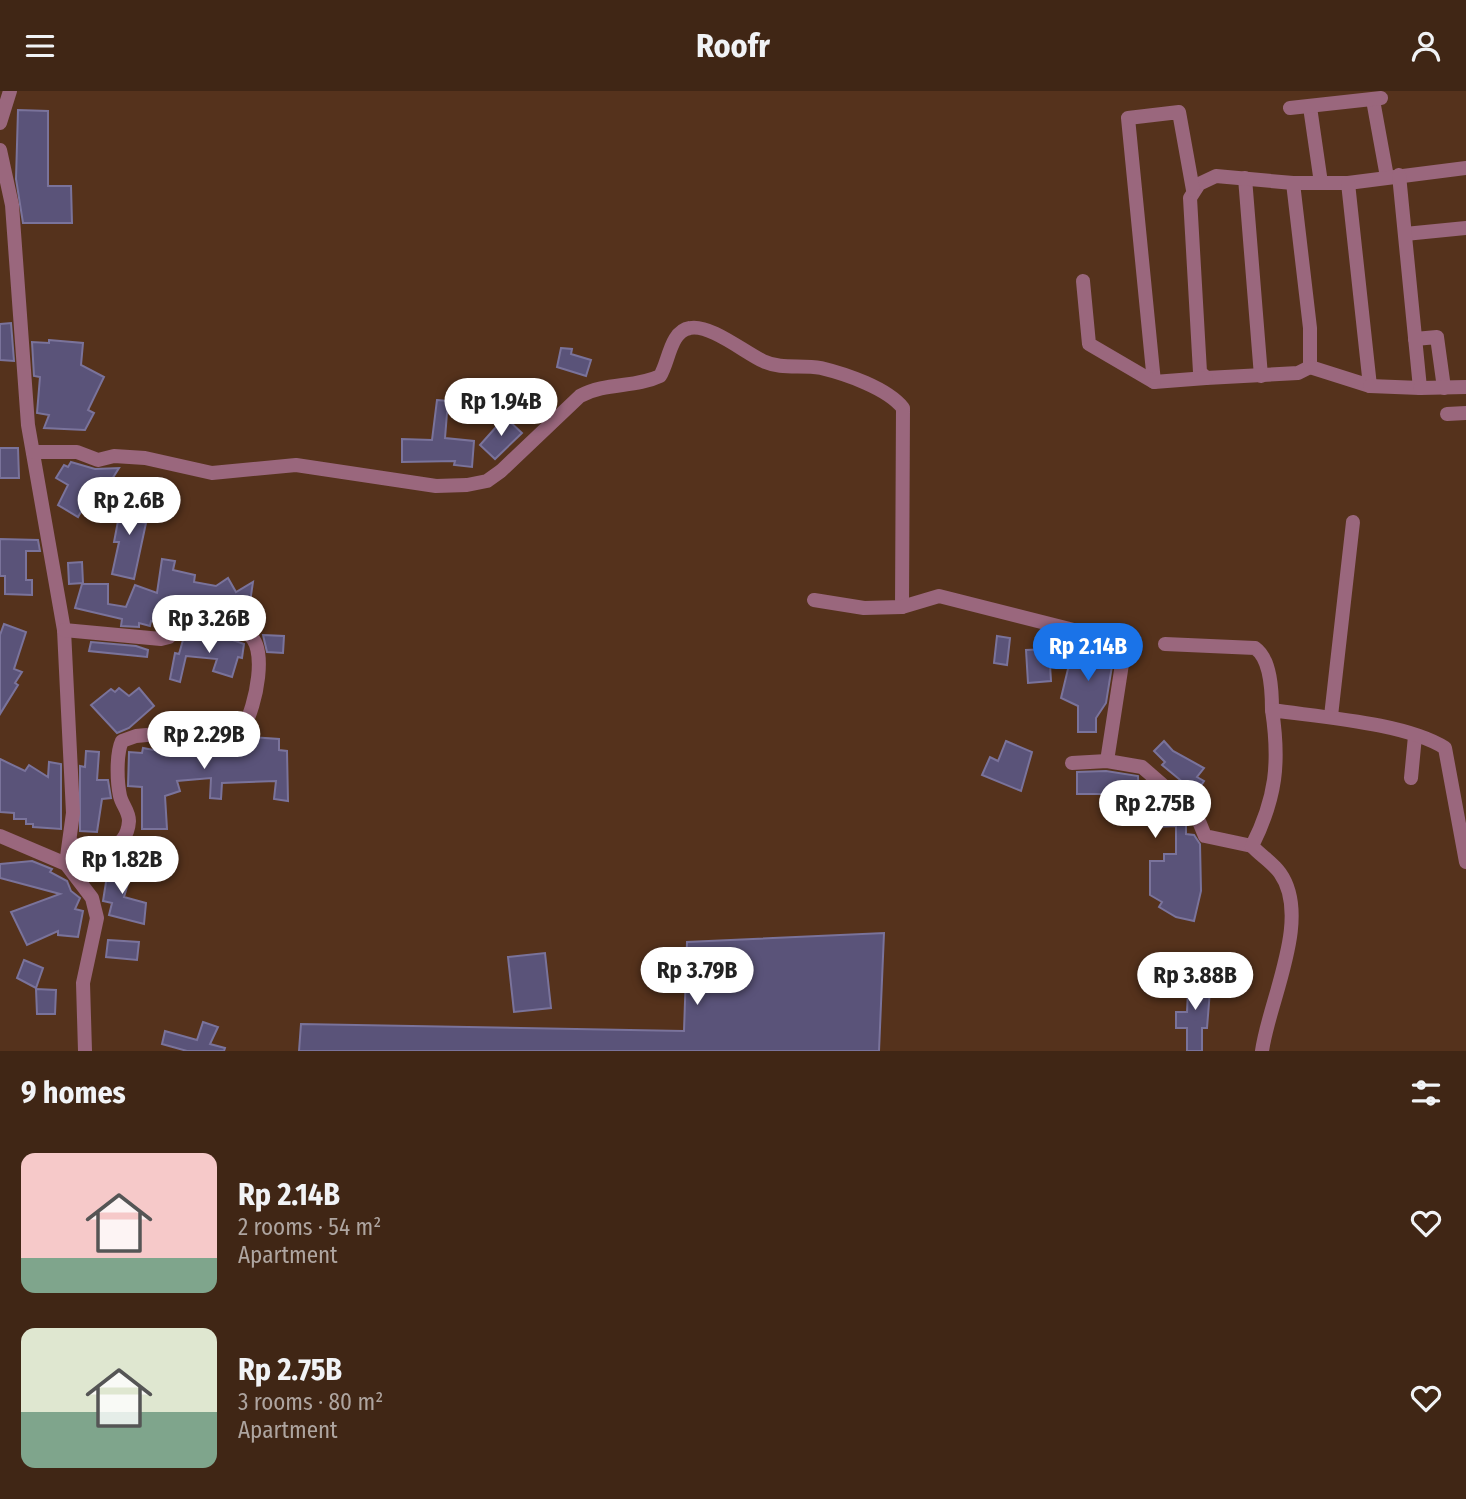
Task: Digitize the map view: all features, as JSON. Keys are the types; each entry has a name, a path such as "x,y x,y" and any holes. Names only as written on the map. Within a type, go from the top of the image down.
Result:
{"street":[{"path":"0,123 9,91"},
{"path":"1290,108 1377,99 1405,234 1420,388"},
{"path":"1310,107 1321,183"},
{"path":"1154,382 1128,118 1179,112 1193,190 1190,198 1196,320 1200,372 1206,378"},
{"path":"0,150 12,205 18,318 33,451 64,630 71,754 70,842 66,864"},
{"path":"1193,190 1216,176 1293,183 1348,183 1466,168"},
{"path":"1245,178 1261,376"},
{"path":"1293,183 1310,328 1310,367"},
{"path":"1348,183 1370,386"},
{"path":"1405,234 1466,228"},
{"path":"1083,281 1089,344 1154,382 1298,373 1310,367 1370,386 1466,387"},
{"path":"33,451 77,452 98,460 114,456 145,458 212,473 296,465 436,486 467,485 486,481 501,471 580,395 593,389 640,383 660,376 677,337 682,331 698,328 772,364 821,368 852,378 891,397 903,408 902,607"},
{"path":"1415,339 1437,337 1444,388"},
{"path":"1447,414 1466,413"},
{"path":"1331,716 1353,522"},
{"path":"814,600 864,608 902,607 939,596 1121,642 1124,651 1107,761"},
{"path":"64,630 161,639 169,637 174,631 242,631 254,639 259,657 254,696 244,726 136,736 122,741 119,794 128,813 128,828 120,840 102,852 79,848 70,842"},
{"path":"1165,644 1255,648 1260,652 1266,668 1277,745 1274,794 1252,846"},
{"path":"1272,710 1331,716 1441,745 1447,751 1456,821 1466,862"},
{"path":"1411,778 1415,736"},
{"path":"1072,763 1107,761 1142,767 1200,818 1205,836 1252,846 1280,874 1290,898 1292,924 1262,1051"},
{"path":"0,836 66,864 81,880 96,908 96,929 83,983 85,1051"}],"building":[{"path":"18,110 48,111 48,186 71,186 72,223 23,223 16,179"},
{"path":"11,323 14,361 0,360 0,324"},
{"path":"49,340 83,343 81,365 104,377 88,410 94,413 85,430 44,428 49,415 37,413 40,377 34,376 32,342 49,343"},
{"path":"561,348 572,349 571,354 591,360 586,376 557,367"},
{"path":"437,400 448,401 445,438 474,441 472,467 454,465 455,461 402,462 402,439 432,440"},
{"path":"505,417 522,433 495,459 480,445"},
{"path":"0,448 18,448 19,478 0,478"},
{"path":"71,462 95,469 119,468 97,503 89,498 78,517 58,505 68,485 56,478 64,465 68,467"},
{"path":"123,495 146,500 141,522 146,523 134,579 112,574 119,542 114,542"},
{"path":"0,539 38,540 40,551 26,551 26,580 32,580 32,595 5,594 5,576 0,576"},
{"path":"162,559 175,561 173,570 195,575 194,582 216,586 228,578 236,592 253,582 247,623 222,620 168,624 151,621 150,626 139,623 139,627 121,626 122,619 75,608 82,584 108,584 108,604 126,607 135,585 157,593"},
{"path":"82,562 83,583 69,584 68,563"},
{"path":"4,624 26,632 14,669 22,672 15,683 18,685 0,714 0,635"},
{"path":"263,635 284,636 283,653 267,652"},
{"path":"997,636 1010,638 1007,665 994,663"},
{"path":"230,639 244,644 242,658 238,657 232,677 213,671 217,659 186,656 180,682 170,679 175,653 179,654 183,640"},
{"path":"1075,640 1107,648 1106,663 1112,666 1106,703 1096,718 1096,732 1078,732 1078,706 1061,698"},
{"path":"91,642 136,646 148,650 147,657 89,651"},
{"path":"1049,649 1051,681 1028,683 1026,650"},
{"path":"119,688 129,696 139,688 154,706 129,728 117,733 91,705 111,689 115,692"},
{"path":"238,736 279,739 279,750 287,751 288,801 274,799 276,781 222,783 221,799 210,798 211,778 177,781 180,791 165,796 167,829 142,829 142,787 128,786 129,752 142,753 143,748 159,751 158,746 194,740 238,745"},
{"path":"1006,741 1032,752 1021,791 982,775 990,757 998,761"},
{"path":"1164,741 1173,751 1204,768 1197,777 1204,781 1196,793 1162,765 1165,762 1154,751"},
{"path":"86,751 99,752 97,780 108,780 111,798 102,799 97,832 80,831 80,766 85,767"},
{"path":"0,759 25,771 29,765 48,777 49,762 61,764 61,829 33,827 33,824 26,824 26,819 14,819 14,813 0,812"},
{"path":"1106,771 1138,776 1139,798 1163,798 1186,818 1186,834 1194,835 1200,844 1201,891 1194,921 1176,917 1159,907 1162,902 1150,895 1150,861 1164,861 1164,854 1176,854 1176,826 1156,827 1156,816 1108,816 1108,794 1077,794 1077,772"},
{"path":"32,861 52,869 50,872 67,881 71,891 80,898 75,909 83,911 78,937 58,935 58,931 27,945 11,912 60,894 0,878 0,864"},
{"path":"109,863 132,870 124,897 146,903 144,924 109,915 112,903 103,901"},
{"path":"884,933 879,1051 299,1051 301,1024 684,1031 687,942"},
{"path":"108,940 139,942 137,960 106,957"},
{"path":"545,953 551,1008 514,1012 508,957"},
{"path":"24,960 43,968 36,988 17,978"},
{"path":"1189,970 1202,970 1202,989 1210,990 1207,1028 1202,1028 1202,1051 1187,1051 1187,1028 1176,1028 1176,1012 1187,1012"},
{"path":"36,989 56,990 55,1014 37,1014"},
{"path":"203,1022 218,1027 210,1044 225,1048 224,1051 187,1051 162,1044 165,1031 197,1040"}]}
